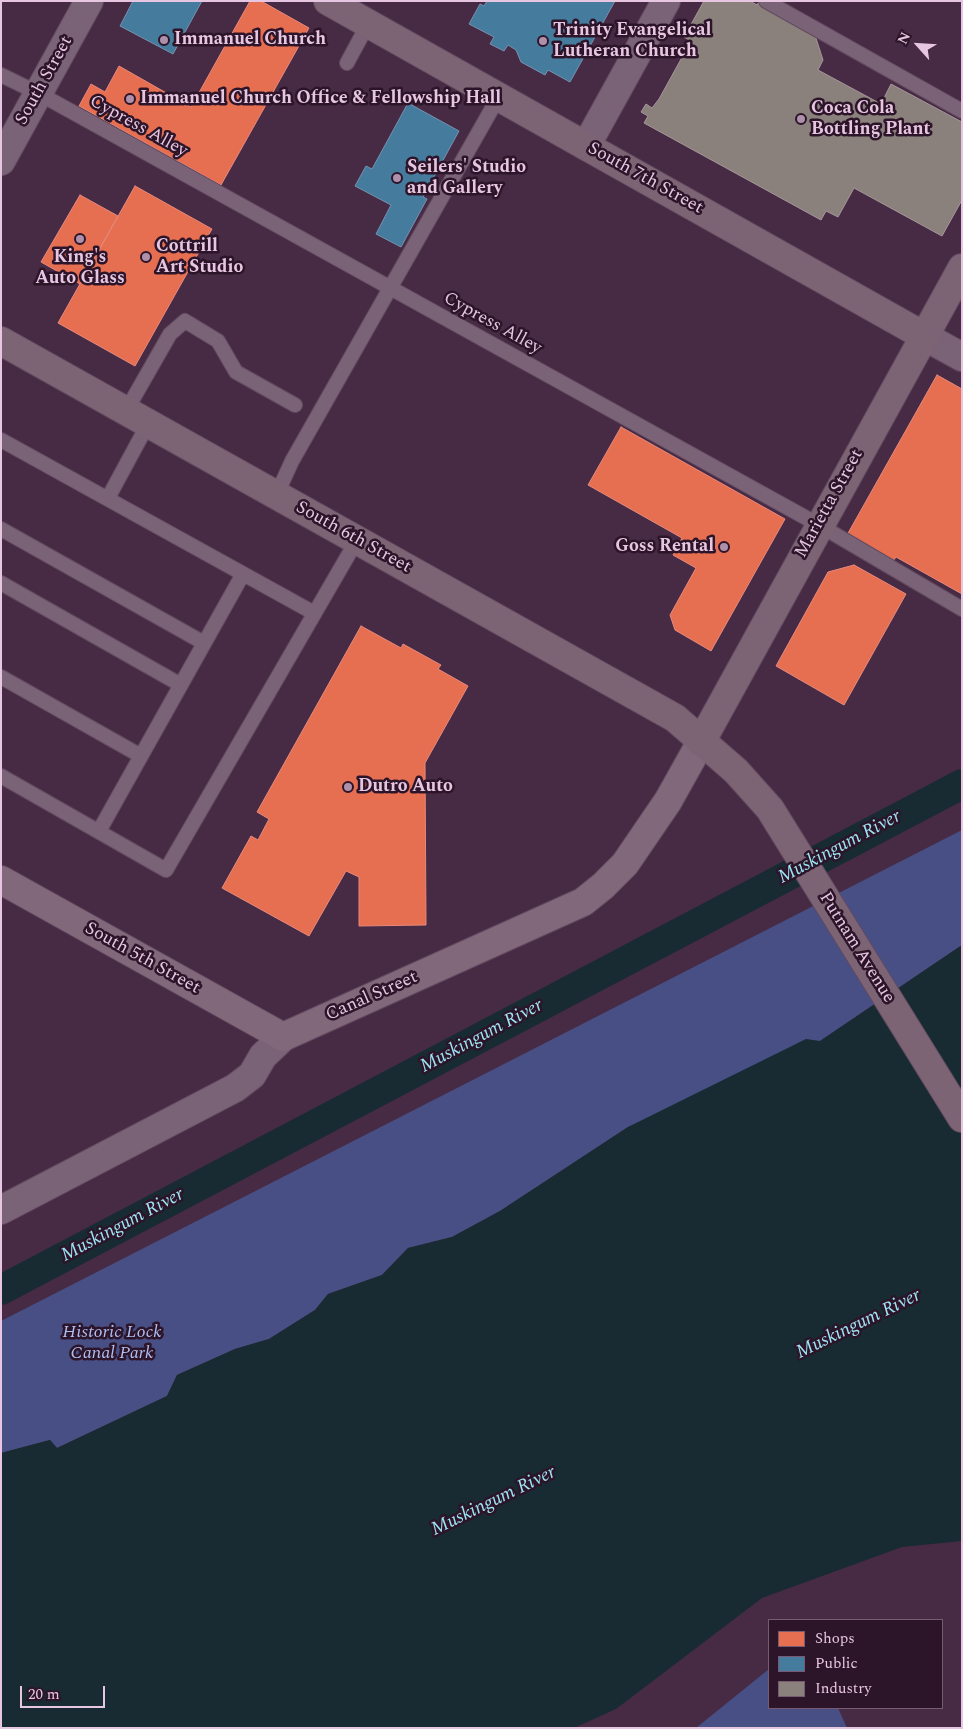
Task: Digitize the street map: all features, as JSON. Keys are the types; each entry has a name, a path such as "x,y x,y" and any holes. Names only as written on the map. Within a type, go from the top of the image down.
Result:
{"main road":[{"name":"South 7th Street","path":"328,1 924,336"},
{"name":"Marietta Street","path":"701,742 818,525 962,268"},
{"name":"South 6th Street","path":"1,341 675,718 701,742"},
{"name":"Putnam Avenue","path":"701,742 736,771 770,809 962,1118"},
{"name":"Canal Street","path":"283,1037 583,902 603,886 625,864 668,801 701,742"},
{"name":"South 5th Street","path":"1,880 283,1037"}],"street":[{"name":"South Street","path":"1,161 89,1"},
{"path":"586,146 666,1"},
{"name":"South 7th Street","path":"924,336 962,356"},
{"name":"Canal Street","path":"1,1210 235,1088 252,1075 263,1056 283,1037"}],"lane":[{"path":"766,1 962,111"},
{"path":"347,63 368,24"},
{"name":"Cypress Alley","path":"1,75 38,93 818,525 962,609"},
{"path":"276,496 292,461 498,98"},
{"path":"108,498 137,417 170,334 186,322 218,341 236,372 295,405"},
{"path":"1,440 314,613"},
{"path":"1,529 204,643"},
{"path":"1,776 166,870 357,540"},
{"path":"99,831 243,574"},
{"path":"1,583 181,685"},
{"path":"1,677 141,756"}],"green space":[{"name":"Historic Lock Canal Park","path":"962,830 962,945 820,1041 628,1127 500,1211 452,1237 408,1248 382,1275 328,1294 315,1310 269,1339 235,1349 177,1375 167,1396 57,1448 50,1440 1,1453 1,1321"},
{"path":"768,1670 768,1709 838,1709 847,1728 696,1728"}],"water":[{"path":"962,945 962,1541 902,1547 762,1598 616,1709 574,1728 1,1728 1,1453 50,1440 57,1448 167,1396 177,1375 235,1349 269,1339 315,1310 328,1294 382,1275 408,1248 452,1237 500,1211 628,1127 806,1039 820,1041"}],"building: Shops":[{"name":"Immanuel Church Office & Fellowship Hall","path":"250,1 261,1 309,28 221,185 79,106 91,84 105,92 119,66 191,107"},
{"name":"Cottrill Art Studio","path":"135,186 212,229 135,366 58,323"},
{"name":"King's Auto Glass","path":"80,195 118,216 80,284 41,262"},
{"path":"937,375 962,389 962,594 896,557 893,561 847,535"},
{"name":"Goss Rental","path":"621,427 785,519 711,651 675,630 670,615 696,568 673,555 682,538 588,485"},
{"path":"854,565 906,594 844,705 776,666 828,572"},
{"name":"Dutro Auto","path":"361,626 401,648 403,644 441,665 438,669 468,686 425,763 426,925 359,926 359,877 346,871 309,936 222,888 251,836 258,840 269,819 257,812"}],"building: Public":[{"name":"Immanuel Church","path":"133,1 202,1 173,54 120,26"},
{"name":"Trinity Evangelical Lutheran Church","path":"487,1 615,1 570,82 548,70 545,75 521,62 516,50 508,45 504,51 490,44 494,37 469,24 480,4 484,6"},
{"name":"Seilers' Studio and Gallery","path":"408,103 459,131 423,197 427,199 401,247 376,234 391,205 355,186 366,166 372,169"}],"building: Industry":[{"name":"Coca Cola Bottling Plant","path":"704,1 750,1 757,5 758,3 815,35 823,60 818,70 881,104 891,84 962,122 962,200 942,236 854,188 838,217 826,211 821,220 644,123 648,116 641,112 646,104 652,108 659,99 691,41 684,37"}],"waterway":[{"name":"Muskingum River","path":"1,1290 962,784"}],"place":[{"name":"Immanuel Church","path":"164,40"},
{"name":"Trinity Evangelical Lutheran Church","path":"543,41"},
{"name":"Immanuel Church Office & Fellowship Hall","path":"130,99"},
{"name":"Coca Cola Bottling Plant","path":"801,119"},
{"name":"Seilers' Studio and Gallery","path":"397,178"},
{"name":"King's Auto Glass","path":"80,239"},
{"name":"Cottrill Art Studio","path":"146,257"},
{"name":"Goss Rental","path":"724,547"},
{"name":"Dutro Auto","path":"348,787"}]}
